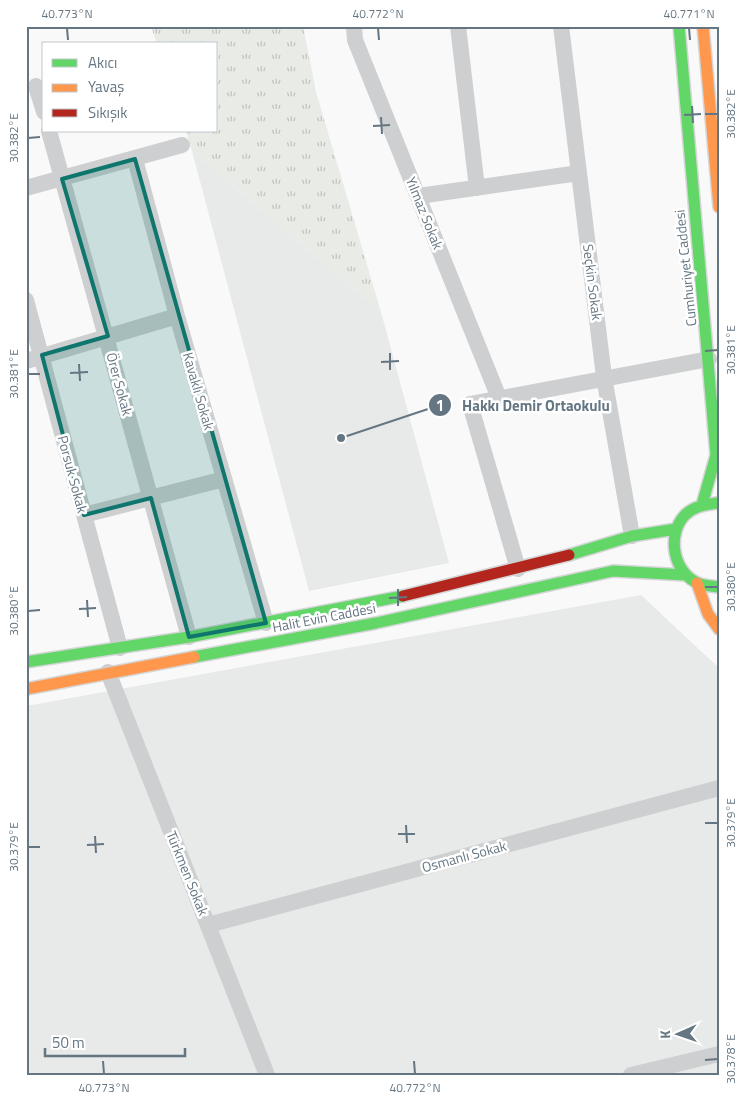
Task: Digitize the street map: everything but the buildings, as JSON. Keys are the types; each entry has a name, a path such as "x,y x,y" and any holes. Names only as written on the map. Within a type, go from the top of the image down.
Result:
{"main road":[{"name":"Cumhuriyet Caddesi","path":"679,26 716,455 702,504"},
{"path":"703,26 719,206"},
{"path":"719,503 702,504 686,514 676,529 673,549 680,568 697,584 708,614 719,629"},
{"name":"Halit Evin Caddesi","path":"26,662 189,637 372,603 518,569 632,536 676,529"},
{"name":"Halit Evin Caddesi","path":"26,689 376,622 613,570 686,575"},
{"path":"697,584 719,587"},
{"path":"101,651 108,672"}],"street":[{"name":"Yılmaz Sokak","path":"354,26 355,40 499,398"},
{"path":"458,26 477,188"},
{"name":"Seçkin Sokak","path":"561,26 604,377 632,536"},
{"path":"36,86 42,106"},
{"name":"Örer Sokak","path":"49,132 108,336 189,637"},
{"path":"26,188 182,145"},
{"name":"Kavaklı Sokak","path":"135,158 177,316 266,623"},
{"path":"419,196 579,173"},
{"name":"Porsuk Sokak","path":"26,300 34,358 84,515 120,648"},
{"path":"34,358 177,316"},
{"path":"518,569 470,404 604,377 709,359"},
{"path":"84,515 224,479"},
{"name":"Türkmen Sokak","path":"108,672 267,1075"},
{"name":"Osmanlı Sokak","path":"208,925 719,788"},
{"path":"631,1075 719,1054"}],"highlighted area":[{"path":"135,159 266,623 189,637 151,498 84,515 42,355 108,336 62,179"}],"shaded area":[{"path":"192,151 381,312 449,563 309,591"},
{"path":"641,595 719,668 719,1075 29,1075 26,1062 26,706"}],"green space":[{"path":"151,26 303,26 316,92 381,312 192,151 186,132 218,132 218,42 156,42"}],"traffic: fast":[{"path":"679,26 716,455 702,505"},
{"path":"717,503 704,505 688,512 679,523 674,543 678,563 691,579 702,585 719,587"},
{"path":"569,555 632,536 676,529"},
{"path":"194,657 376,623 613,571 686,575"},
{"path":"26,662 189,637 403,596"}],"traffic: slow":[{"path":"703,26 719,207"},
{"path":"697,583 708,614 719,629"},
{"path":"26,689 194,657"}],"traffic: jam":[{"path":"403,596 569,555"}],"place":[{"name":"Hakkı Demir Ortaokulu","path":"341,438"}]}
